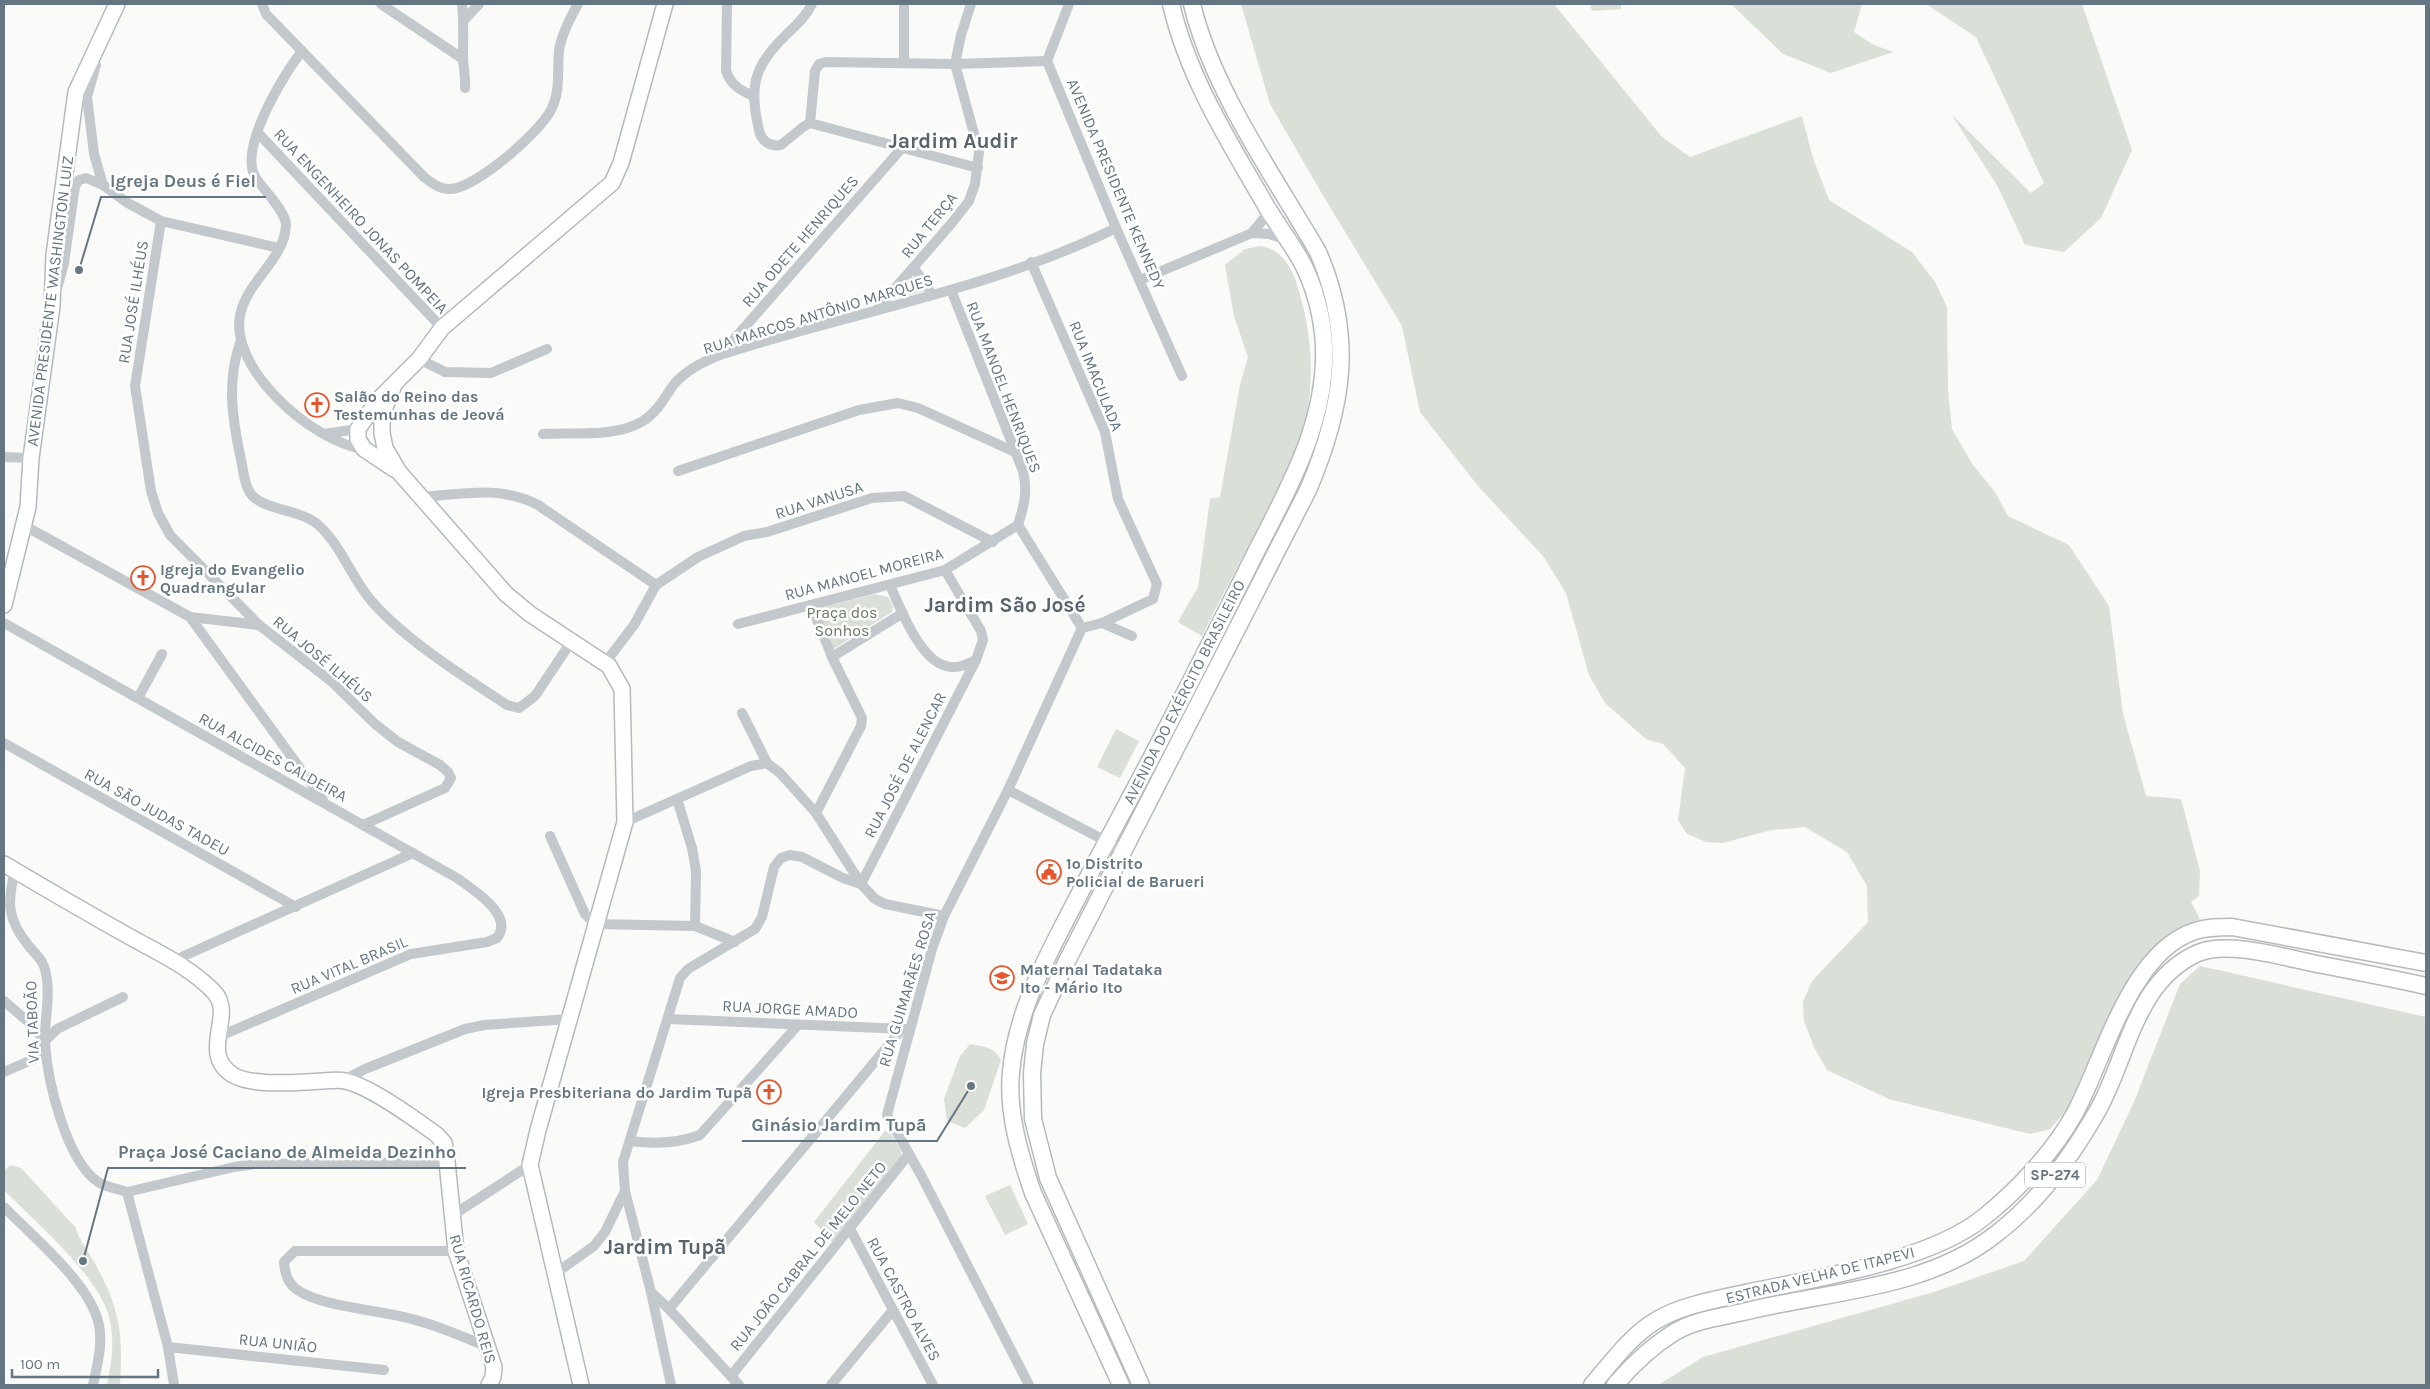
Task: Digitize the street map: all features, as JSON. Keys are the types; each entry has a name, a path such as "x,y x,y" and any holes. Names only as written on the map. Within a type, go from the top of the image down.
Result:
{"main road":[{"name":"AVENIDA PRESIDENTE WASHINGTON LUIZ","path":"5,599 25,526 52,306 54,255 76,92 117,4"},
{"path":"581,1385 530,1165 625,822 623,696 618,680 609,666 570,642 530,614 506,594 399,472 364,449 358,439 358,429 378,400 419,359 442,328 612,183 622,163 665,4"},
{"name":"AVENIDA DO EXÉRCITO BRASILEIRO","path":"1121,1385 1033,1194 1022,1162 1012,1102 1011,1073 1023,1015 1032,989 1107,840 1173,717 1294,477 1306,448 1316,415 1323,378 1324,345 1313,289 1300,259 1267,208 1197,82 1182,47 1171,4"},
{"name":"AVENIDA DO EXÉRCITO BRASILEIRO","path":"1141,1385 1048,1178 1033,1119 1032,1097 1036,1044 1042,1015 1066,963 1291,526 1322,458 1338,402 1341,372 1335,303 1324,266 1228,98 1208,53 1192,4"},
{"path":"1300,259 1324,266"},
{"path":"382,436 382,415 394,385"},
{"path":"358,429 371,426 382,436 399,472"},
{"path":"364,449 382,436"},
{"path":"9,867 175,960"},
{"name":"ESTRADA VELHA DE ITAPEVI","path":"1592,1385 1633,1340 1657,1320 1722,1298 1802,1282 1915,1253 1965,1231 1983,1218 2029,1175 2074,1115 2112,1028 2145,971 2161,953 2193,932 2211,927 2232,927 2426,963"},
{"name":"ESTRADA VELHA DE ITAPEVI","path":"1615,1385 1629,1369 1677,1331 1709,1320 1757,1308 1909,1277 1946,1264 1997,1234 2058,1171 2080,1140 2100,1107 2138,1017 2151,993 2168,973 2201,952 2218,948 2249,951 2426,986"},
{"name":"RUA RICARDO REIS","path":"175,960 216,994 221,1013 216,1052 223,1065 232,1075 244,1079 273,1082 344,1080 363,1087 436,1135 444,1143 456,1251 494,1367 494,1377 489,1385"}],"street":[{"path":"262,4 266,14 424,177 438,187 452,190 467,184 491,168 540,127 557,93 559,51 563,34 578,4"},
{"path":"381,4 463,58"},
{"path":"462,4 465,88"},
{"path":"464,20 479,4"},
{"path":"727,4 726,71 729,80 739,89 753,96"},
{"path":"812,4 803,18 763,59 753,96 760,136 770,145 781,145 803,126 810,123 978,168"},
{"path":"904,4 904,62"},
{"name":"RUA TERÇA","path":"878,309 968,201 975,184 979,152 956,64 960,35 970,4"},
{"path":"810,123 815,71 819,64 826,62 956,64 1047,61 1069,4"},
{"path":"101,36 100,54 87,97 94,154 103,186"},
{"path":"302,51 288,69 258,134 252,154 254,176 283,216 286,224 279,248 249,293 241,309 240,343 233,368 232,406 245,478 253,497 264,504 306,516 315,522 333,541 368,597 384,614 434,654 507,706 519,708 530,701 570,642"},
{"name":"AVENIDA PRESIDENTE KENNEDY","path":"1047,61 1116,228 1182,376"},
{"name":"RUA ENGENHEIRO JONAS POMPEIA","path":"258,134 442,328"},
{"name":"RUA ODETE HENRIQUES","path":"721,355 902,148"},
{"path":"52,306 64,262 73,195 79,180 86,178 103,186 126,202 161,221 279,248"},
{"path":"1252,233 1265,217 1267,208"},
{"name":"RUA JOSÉ ILHÉUS","path":"161,221 135,386 151,490 158,513 170,535 259,624 331,681 375,724 398,742 448,772 451,778 445,788 363,824"},
{"name":"RUA MARCOS ANTÔNIO MARQUES","path":"543,434 607,431 642,422 653,413 685,373 721,355 950,290 1082,245 1116,228"},
{"path":"1140,280 1252,233 1269,234 1287,240"},
{"name":"RUA IMACULADA","path":"1031,262 1105,432 1118,500 1157,584 1153,599 1102,623 1082,628"},
{"path":"914,268 932,294"},
{"name":"RUA MANOEL HENRIQUES","path":"950,290 1023,471 1027,487 1026,501 1018,525"},
{"path":"240,343 248,359 276,396 300,418 324,434 349,446 364,449"},
{"path":"419,359 445,372 492,373 547,349"},
{"path":"678,471 859,410 898,403 926,412 1014,452"},
{"path":"324,434 358,429"},
{"path":"4,457 32,458"},
{"path":"422,498 485,492 503,492 521,496 544,509 656,586 634,625 605,663"},
{"name":"RUA VANUSA","path":"656,586 698,557 744,536 768,532 872,498 889,495 904,496 993,542"},
{"path":"1018,525 1082,628"},
{"name":"RUA MANOEL MOREIRA","path":"738,624 945,570 1018,525"},
{"path":"25,526 190,617 259,624"},
{"name":"RUA JOSÉ DE ALENCAR","path":"861,884 976,660 983,640 981,631 945,570"},
{"path":"890,585 916,636 934,661 946,666 957,667 976,660"},
{"path":"811,605 832,657 859,708 862,718 860,726 816,813"},
{"path":"832,657 903,613"},
{"path":"190,617 325,803"},
{"name":"RUA ALCIDES CALDEIRA","path":"4,623 457,878 482,896 501,920 502,928 496,938"},
{"path":"1102,623 1132,636"},
{"name":"RUA GUIMARÃES ROSA","path":"1029,1385 887,1115 906,1029 944,916 1008,790 1082,628"},
{"path":"138,698 162,654"},
{"path":"742,713 768,763 780,773 816,813 861,884 875,899 885,904 944,916"},
{"name":"RUA SÃO JUDAS TADEU","path":"4,742 296,906"},
{"path":"279,778 284,777 294,769 293,760"},
{"path":"625,822 751,766 768,763"},
{"path":"1008,790 1123,850"},
{"path":"677,799 692,848 696,871 695,926"},
{"path":"550,836 585,914 596,924 695,926 735,942"},
{"path":"175,960 413,853"},
{"path":"671,1385 651,1292 624,1191 623,1162 669,1019 680,978 688,970 755,929 762,918 774,867 781,858 790,855 802,858 843,878 861,884"},
{"name":"VIA TABOÃO","path":"9,867 12,917 28,945 44,962 47,976 45,1042 50,1084 63,1128 86,1171 99,1183 127,1192"},
{"name":"RUA VITAL BRASIL","path":"218,1037 411,954 487,942 496,938"},
{"path":"4,1072 36,1058 40,1054 45,1042 56,1029 123,997"},
{"path":"4,1001 32,1025 45,1042"},
{"path":"344,1080 365,1069 465,1029 484,1025 569,1019"},
{"name":"RUA JORGE AMADO","path":"669,1019 906,1029"},
{"path":"630,1141 670,1142 687,1140 700,1135 798,1025"},
{"path":"669,1309 906,1029"},
{"name":"RUA JOÃO CABRAL DE MELO NETO","path":"731,1376 908,1154"},
{"path":"174,1385 168,1347 127,1192 248,1165 447,1162"},
{"path":"452,1215 530,1165"},
{"path":"556,1274 594,1246 605,1232 624,1191"},
{"path":"4,1207 83,1288 93,1307 99,1325 100,1340 93,1385"},
{"name":"RUA CASTRO ALVES","path":"849,1227 933,1385"},
{"path":"456,1251 295,1251 284,1262 285,1275 291,1285 300,1292 359,1309 400,1316 428,1324 486,1346"},
{"path":"651,1292 669,1309 738,1385"},
{"path":"831,1385 893,1310"},
{"name":"RUA UNIÃO","path":"168,1347 384,1370"}],"green space":[{"path":"1241,4 1554,4 1662,137 1690,157 1802,116 1813,158 1829,200 1912,252 1935,282 1947,307 1948,391 1952,429 1973,465 1995,492 2008,516 2069,545 2109,606 2123,714 2146,796 2181,799 2200,871 2199,896 2191,902 2200,919 2170,933 2144,957 2113,1006 2067,1110 2050,1129 2030,1134 1889,1099 1827,1070 1814,1047 1804,1021 1803,1002 1812,981 1868,922 1867,886 1847,852 1805,827 1771,830 1723,843 1706,842 1687,834 1678,820 1685,768 1663,744 1646,739 1605,703 1589,675 1566,593 1543,556 1478,486 1420,412 1402,326 1270,104"},
{"path":"1590,4 1621,4 1621,9 1592,11"},
{"path":"1731,4 1862,4 1854,32 1872,44 1893,52 1831,73 1783,54"},
{"path":"1926,4 2082,4 2132,150 2101,218 2064,252 2025,245 1998,187 1952,115 2031,193 2044,183 1976,37"},
{"path":"1260,246 1269,248 1282,257 1295,278 1305,314 1308,334 1311,375 1310,396 1302,436 1293,462 1202,636 1178,622 1198,587 1210,499 1220,497 1240,385 1248,357 1234,316 1225,265 1245,249"},
{"path":"912,276 923,289 922,292 898,298 896,295"},
{"name":"Praça dos Sonhos","path":"875,594 888,597 893,606 892,612 835,648 832,647 817,611 819,608"},
{"path":"1116,729 1139,741 1120,778 1097,767"},
{"path":"2200,966 2426,1017 2426,1385 1658,1385 1703,1357 1934,1292 2024,1261 2097,1180 2134,1102 2180,984"},
{"path":"970,1044 992,1050 1001,1060 984,1110 965,1128 947,1121 944,1099 960,1056"},
{"path":"885,1131 889,1131 901,1151 901,1159 832,1242 814,1222"},
{"path":"10,1165 21,1168 76,1228 106,1284 119,1326 121,1353 120,1385 107,1385 112,1334 109,1317 103,1301 93,1284 64,1250 4,1190 4,1171"},
{"path":"1010,1185 1028,1224 1005,1235 985,1196"}],"place":[{"name":"Igreja Deus é Fiel","path":"79,270"},
{"name":"Salão do Reino das Testemunhas de Jeová","path":"317,405"},
{"name":"Igreja do Evangelio Quadrangular","path":"143,578"},
{"name":"1º Distrito Policial de Barueri","path":"1049,872"},
{"name":"Maternal Tadataka Ito - Mário Ito","path":"1002,978"},
{"name":"Ginásio Jardim Tupã","path":"971,1086"},
{"name":"Igreja Presbiteriana do Jardim Tupã","path":"769,1092"},
{"name":"Praça José Caciano de Almeida Dezinho","path":"83,1261"}],"district":[{"name":"Jardim Audir","path":"953,141"},
{"name":"Jardim São José","path":"1005,605"},
{"name":"Jardim Tupã","path":"665,1247"}]}
